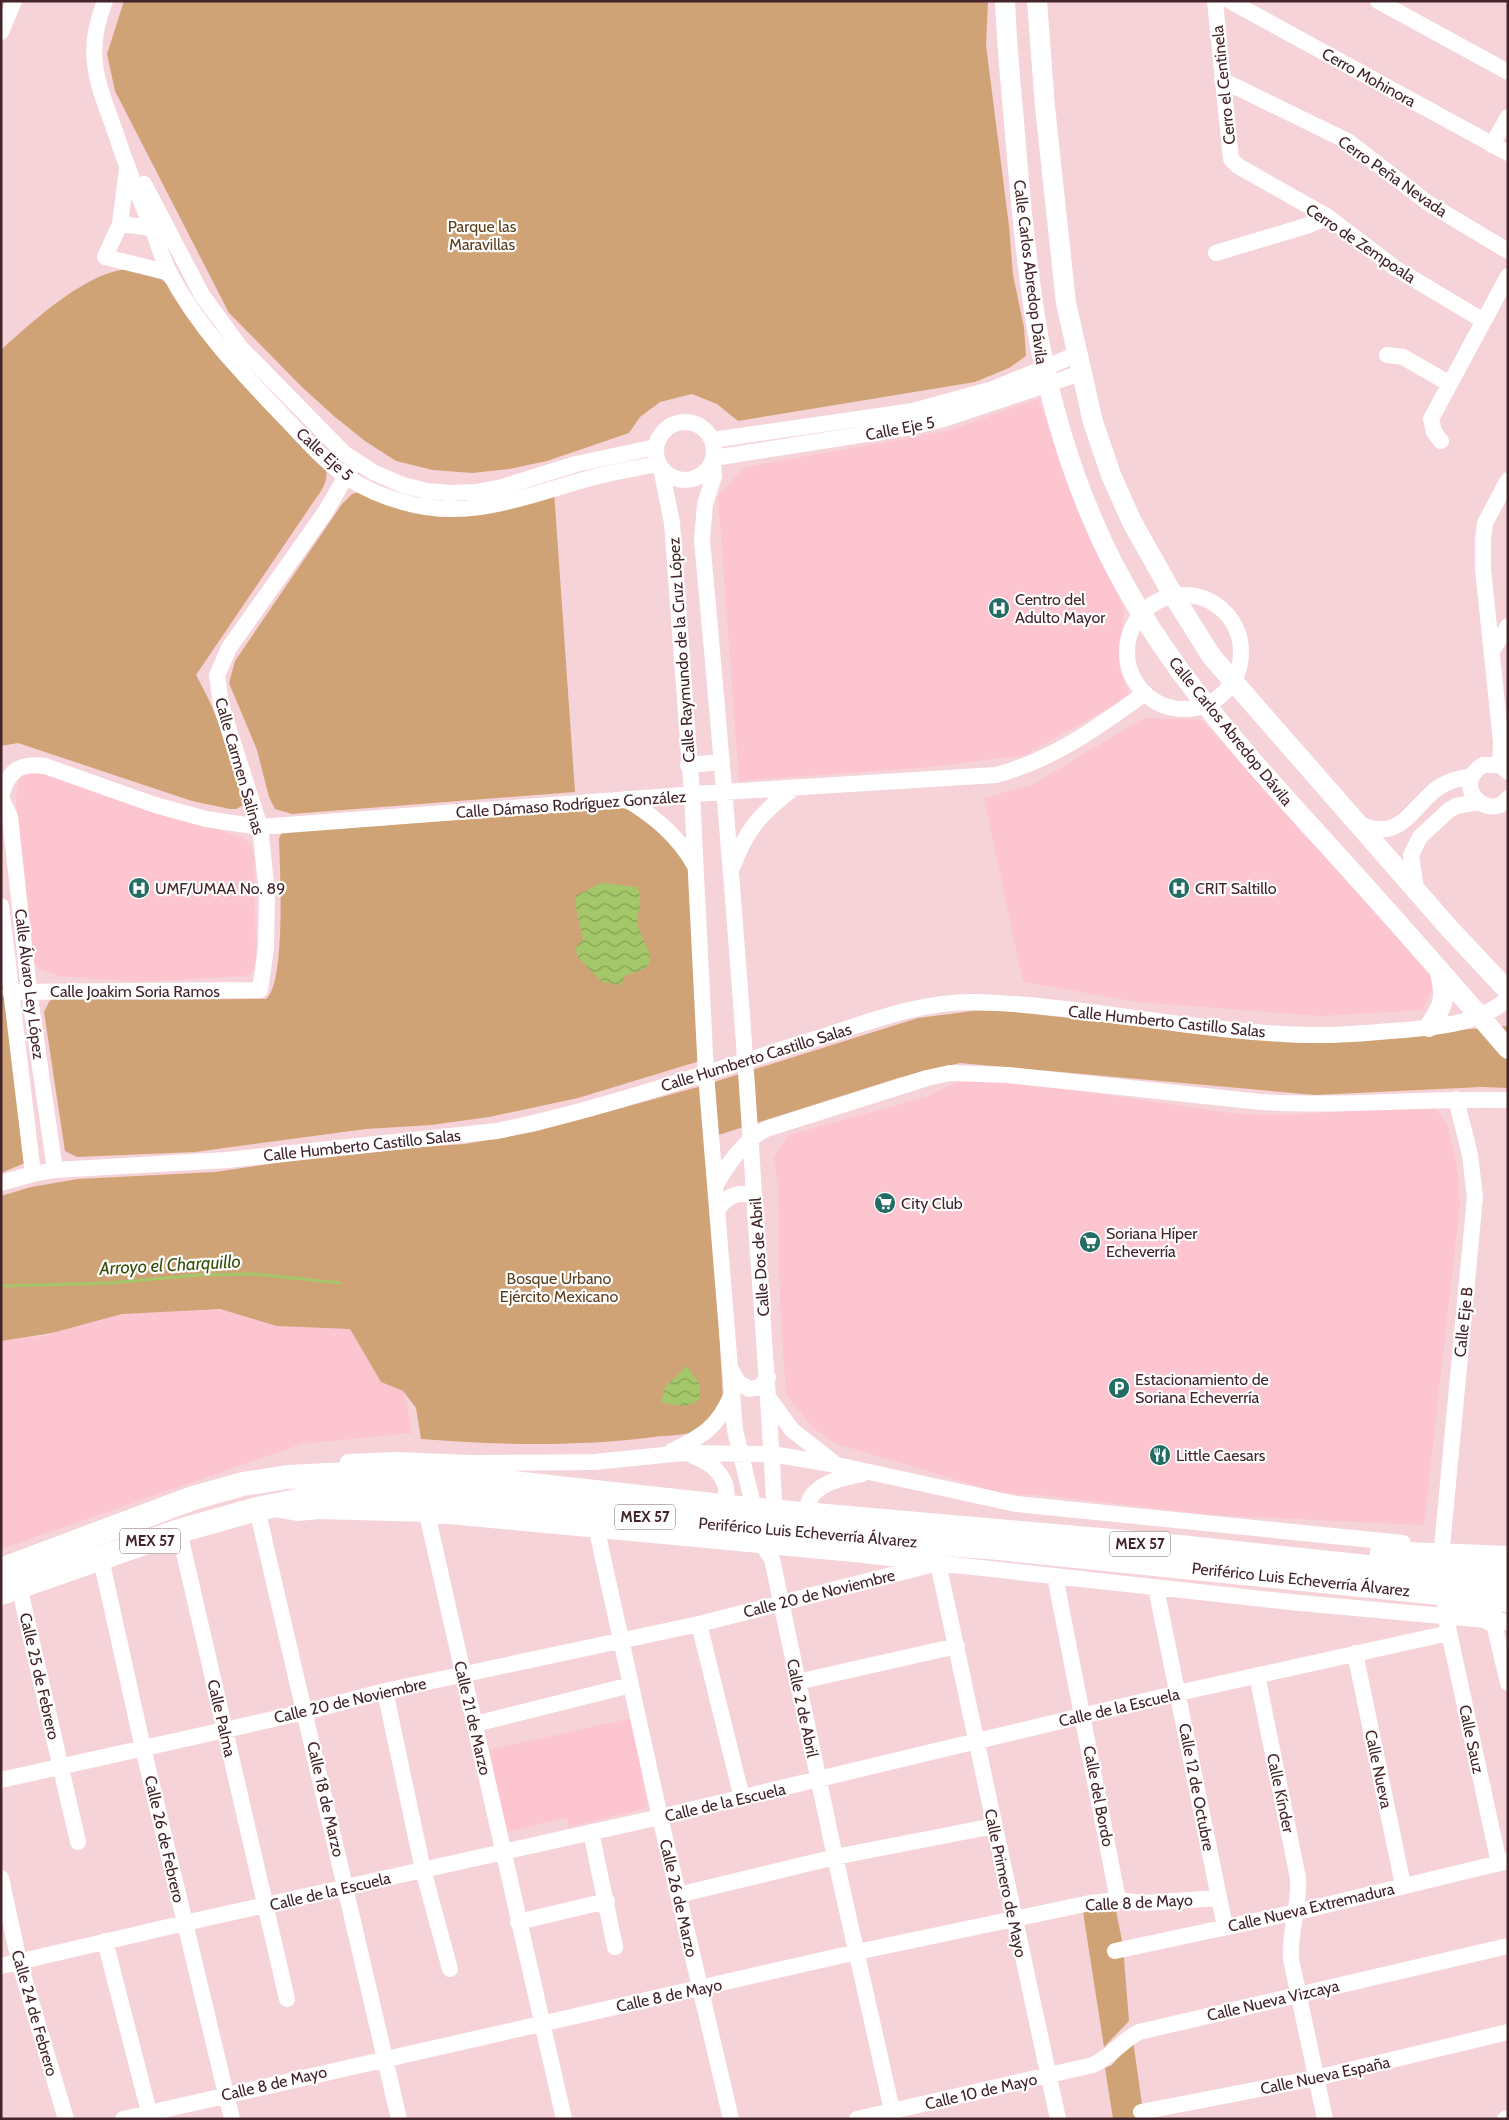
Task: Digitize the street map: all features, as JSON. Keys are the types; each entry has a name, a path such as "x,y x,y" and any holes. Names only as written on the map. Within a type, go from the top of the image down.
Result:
{"highway":[{"name":"Periférico Luis Echeverría Álvarez","path":"1,1570 193,1498 243,1484 288,1477 368,1472 459,1477 684,1502 988,1539 1200,1570 1292,1569 1508,1582"},
{"name":"Periférico Luis Echeverría Álvarez","path":"10,1590 179,1531 261,1508 302,1500 388,1494 439,1497 776,1532 988,1539 1259,1556 1292,1569 1508,1600"},
{"path":"1259,1556 1272,1548 1290,1546 1394,1554 1508,1558"},
{"path":"1200,1570 1214,1580 1225,1584 1466,1610 1501,1621"}],"main road":[{"name":"Calle Carlos Abredop Dávila","path":"1004,1 1024,238 1045,377 1068,455 1094,524 1142,613 1164,648 1206,705 1290,803 1438,967 1508,1049"},
{"name":"Calle Carlos Abredop Dávila","path":"1037,1 1059,246 1066,303 1093,422 1111,475 1132,522 1196,634 1233,682 1508,991"},
{"path":"1429,1027 1439,1013 1444,999 1444,990 1438,967"}],"street":[{"path":"1,32 14,1"},
{"path":"105,1 95,24 93,54 96,80 119,143 130,164 120,224 106,257 170,273"},
{"name":"Cerro el Centinela","path":"1215,1 1229,148 1231,159 1238,166"},
{"name":"Cerro Mohinora","path":"1230,1 1508,153"},
{"path":"1378,1 1508,72"},
{"name":"Cerro Peña Nevada","path":"1222,80 1350,142 1428,203 1508,251"},
{"path":"1492,145 1508,117"},
{"name":"Calle Eje 5","path":"130,164 151,227 170,273 201,324 225,354 311,445 347,477 368,489 403,502 434,509 468,510 503,505 583,480 659,466"},
{"name":"Calle Eje 5","path":"130,164 169,231 202,295 240,347 313,424 355,461 403,485 450,493 476,492 499,488 576,464 656,447"},
{"name":"Cerro de Zempoala","path":"1238,166 1328,217 1395,268 1484,321"},
{"path":"1216,253 1306,226 1328,217"},
{"path":"120,224 169,231"},
{"path":"1441,441 1434,432 1431,419 1508,276"},
{"path":"1387,355 1403,358 1450,384"},
{"name":"Calle Eje 5","path":"713,459 911,427 944,419 1079,364"},
{"name":"Calle Eje 5","path":"712,440 913,411 1045,377"},
{"path":"679,423 694,424 701,427 712,440 713,459 702,476 684,481 667,474 659,466 656,447 664,430 679,423"},
{"name":"Calle Raymundo de la Cruz López","path":"713,459 714,476 704,504 702,540 723,792 732,868 746,1060"},
{"name":"Calle Carmen Salinas","path":"260,990 266,948 267,894 260,827 221,705 217,675 229,648 324,514 355,461"},
{"name":"Calle Raymundo de la Cruz López","path":"659,466 672,523 688,765 692,795 706,1074"},
{"path":"1357,823 1382,831 1393,829 1405,821 1436,789 1450,781 1472,776 1484,765 1504,769 1504,741 1483,569 1483,539 1486,523 1508,480"},
{"path":"1172,595 1199,596 1217,605 1231,619 1241,644 1240,664 1233,682 1216,700 1206,705 1180,709 1167,706 1145,693 1136,682 1130,668 1127,654 1131,632 1142,613 1150,605 1172,595"},
{"path":"1493,648 1508,626"},
{"name":"Calle Dámaso Rodríguez González","path":"1,797 4,785 11,774 20,767 31,764 45,766 163,808 206,819 260,827 723,792 996,775 1018,769 1077,741 1145,693"},
{"path":"688,765 722,762"},
{"path":"1472,776 1471,792 1479,802 1490,807 1507,801"},
{"path":"732,868 749,830 770,806 794,788"},
{"name":"Calle Álvaro Ley López","path":"1,797 10,817 29,991 56,1170"},
{"path":"626,799 646,811 674,834 695,867"},
{"path":"1416,889 1410,855 1420,837 1449,810 1456,806 1479,802"},
{"path":"1405,821 1420,837"},
{"name":"Calle Álvaro Ley López","path":"1,906 33,1174"},
{"name":"Calle Joakim Soria Ramos","path":"10,992 260,990"},
{"name":"Calle Humberto Castillo Salas","path":"1,1183 56,1170 228,1160 497,1130 532,1124 706,1074 896,1014 934,1006 975,1002 1018,1004 1259,1032 1312,1035 1460,1023 1480,1017 1508,999"},
{"name":"Calle Dos de Abril","path":"746,1060 772,1454"},
{"path":"706,1074 732,1371 735,1430 741,1454"},
{"path":"716,1185 730,1163 752,1136 780,1123 927,1078 950,1074 1008,1075 1294,1104 1456,1099 1508,1100"},
{"name":"Calle Eje B","path":"1442,1547 1475,1197 1470,1155 1456,1099"},
{"path":"718,1209 725,1200 734,1194 754,1194"},
{"path":"732,1371 738,1382 749,1390 760,1387 768,1378"},
{"path":"666,1454 711,1430 726,1408 733,1392"},
{"path":"769,1399 792,1430 837,1465"},
{"path":"655,1536 698,1528 709,1523 719,1512 725,1500 725,1485 719,1471 707,1460 683,1453"},
{"name":"Periférico Luis Echeverría Álvarez","path":"288,1477 311,1468 343,1463 396,1460 470,1463 595,1462 683,1453 772,1454 837,1465 1016,1504 1313,1535 1442,1547 1508,1550"},
{"name":"Calle 2 de Abril","path":"741,1454 770,1551 835,1857 893,2115"},
{"name":"Calle 2 de Abril","path":"770,1551 772,1454"},
{"path":"854,1554 829,1544 818,1534 810,1521 808,1509 815,1492 830,1481 872,1473"},
{"path":"261,1508 297,1513 320,1511 427,1514 655,1536 770,1551 854,1554 1156,1588 1501,1621 1508,1683"},
{"name":"Calle 18 de Marzo","path":"261,1508 305,1712 399,2119"},
{"name":"Calle 21 de Marzo","path":"427,1514 462,1674 475,1724 502,1853 564,2119"},
{"name":"Calle Palma","path":"179,1531 224,1729 267,1905 287,1999"},
{"name":"Calle 26 de Marzo","path":"597,1531 620,1642 730,2119"},
{"name":"Calle 26 de Febrero","path":"101,1559 143,1748 232,2119"},
{"name":"Calle 20 de Noviembre","path":"1,1780 305,1712 385,1691 699,1624 780,1602 938,1564"},
{"name":"Calle Primero de Mayo","path":"938,1564 978,1742 1047,2076 1058,2119"},
{"name":"Calle del Bordo","path":"1055,1576 1084,1715 1118,1900"},
{"name":"Calle 12 de Octubre","path":"1156,1588 1225,1927"},
{"name":"Calle 25 de Febrero","path":"10,1590 60,1766 78,1842"},
{"name":"Calle Sauz","path":"1445,1616 1504,1862"},
{"path":"699,1624 742,1798"},
{"name":"Calle de la Escuela","path":"1,1966 660,1817 1178,1693 1449,1633"},
{"path":"797,1682 957,1646"},
{"name":"Calle Nueva","path":"1355,1653 1403,1885"},
{"name":"Calle Kínder","path":"1257,1676 1298,1878 1297,1912 1290,1947 1297,1994 1325,2119"},
{"path":"475,1724 631,1685"},
{"path":"385,1691 423,1870 450,1969"},
{"path":"678,1895 835,1857 994,1826"},
{"path":"591,1832 615,1946"},
{"name":"Calle Nueva Extremadura","path":"1115,1951 1297,1912 1504,1862"},
{"name":"Calle 24 de Febrero","path":"1,1878 19,1962 66,2119"},
{"name":"Calle 8 de Mayo","path":"123,2119 226,2094 1014,1918 1090,1903 1118,1900 1144,1903 1219,1898"},
{"path":"518,1922 607,1901"},
{"path":"105,1941 149,2112"},
{"name":"Calle Nueva Vizcaya","path":"1047,2076 1102,2061 1130,2036 1139,2032 1508,1946"},
{"name":"Calle Nueva España","path":"1141,2112 1316,2078 1508,2032"},
{"name":"Calle 10 de Mayo","path":"857,2119 893,2115 1047,2076"}],"shaded area":[{"path":"1038,399 1124,610 1119,667 1130,696 1025,755 930,767 739,781 718,496 745,467 948,431"},
{"name":"CRIT Saltillo","path":"1144,718 1202,720 1438,979 1422,1010 1320,1016 1138,1002 1023,982 984,798 1032,785"},
{"name":"UMF/UMAA No. 89","path":"36,771 244,838 251,846 254,854 256,959 252,973 244,976 124,981 59,976 39,969 34,962 26,922 16,803 17,786 20,778 23,774"},
{"path":"972,1075 1237,1114 1282,1115 1434,1106 1447,1124 1457,1167 1460,1203 1424,1525 1211,1515 1050,1496 1001,1493 837,1444 813,1428 786,1394 780,1303 778,1186 774,1157 789,1135 926,1097"},
{"path":"207,1309 357,1321 382,1381 404,1392 412,1433 302,1444 1,1549 1,1339 48,1336 111,1310"},
{"path":"632,1718 647,1808 569,1827 567,1817 507,1832 489,1750"}],"green space":[{"name":"Parque las Maravillas","path":"124,1 988,1 986,45 1009,226 1013,275 1024,327 1026,356 1009,368 975,382 738,421 717,404 692,394 660,402 640,417 629,433 547,461 509,469 472,473 433,470 396,461 365,441 335,417 303,388 229,313 115,91 107,54"},
{"path":"129,269 161,279 170,287 326,469 327,474 325,484 320,492 196,675 218,722 235,771 244,805 236,809 192,801 18,743 1,746 1,350 44,313 78,288 113,272"},
{"path":"362,491 385,499 554,491 575,792 292,814 275,809 269,797 257,750 229,683 235,661 342,504 352,494"},
{"path":"621,808 638,812 669,833 689,872 703,1060 578,1098 489,1117 431,1125 366,1129 195,1152 77,1157 65,1151 44,1012 49,1002 53,998 68,995 122,1000 266,999 272,989 277,972 281,898 279,839 281,834 287,831"},
{"path":"1,970 25,1163 1,1173"},
{"name":"Bosque Urbano Ejército Mexicano","path":"973,1011 1005,1011 1299,1043 1508,1026 1508,1088 1481,1087 1315,1095 960,1063 898,1078 709,1138 723,1401 702,1428 683,1434 566,1444 479,1443 421,1439 416,1408 403,1391 381,1382 350,1329 277,1326 220,1309 122,1314 52,1333 1,1341 1,1196 31,1187 78,1179 215,1172 352,1152 465,1144 534,1132 698,1087 918,1018"},
{"path":"1115,1905 1123,1946 1129,2021 1104,2047 1083,1912"},
{"path":"1133,2040 1144,2119 1113,2119 1105,2068 1112,2065"}],"water":[{"path":"601,883 637,887 640,897 638,925 648,949 649,963 642,970 625,975 621,985 602,982 577,956 576,947 583,940 575,896"},
{"path":"687,1366 700,1385 700,1398 686,1405 661,1402 665,1387"}],"waterway":[{"name":"Arroyo el Charquillo","path":"1,1286 110,1283 198,1275 255,1274 340,1283"}],"place":[{"name":"Centro del Adulto Mayor","path":"999,608"},
{"name":"UMF/UMAA No. 89","path":"139,888"},
{"name":"CRIT Saltillo","path":"1179,888"},
{"name":"City Club","path":"885,1203"},
{"name":"Soriana Híper Echeverría","path":"1090,1242"},
{"name":"Estacionamiento de Soriana Echeverría","path":"1119,1388"},
{"name":"Little Caesars","path":"1160,1455"}]}
